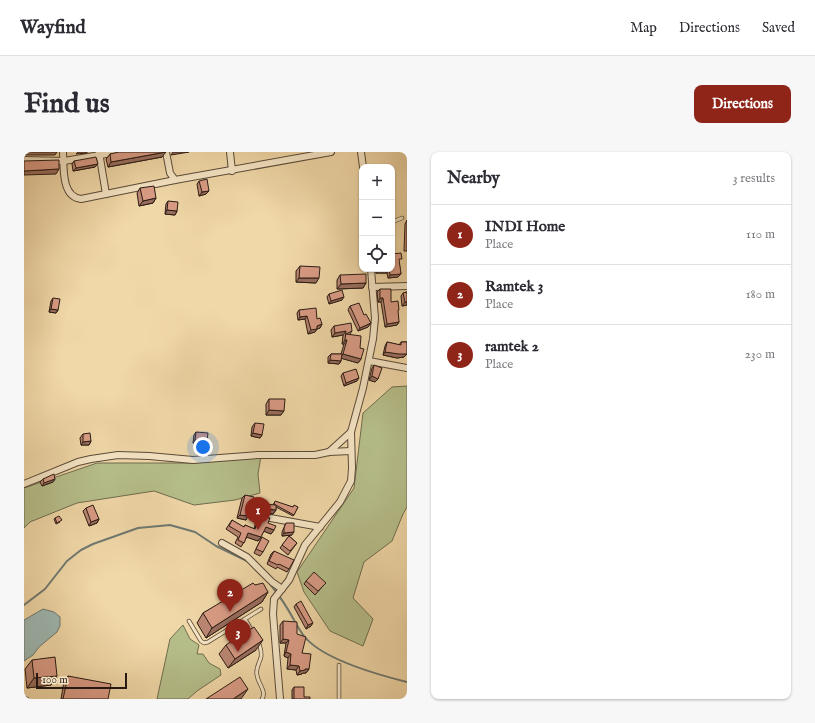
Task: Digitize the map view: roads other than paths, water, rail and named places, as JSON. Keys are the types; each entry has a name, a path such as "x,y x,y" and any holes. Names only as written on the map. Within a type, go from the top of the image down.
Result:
{"street":[{"path":"63,152 66,183 72,195 81,199 175,180 331,152"},
{"path":"24,160 64,161 118,152"},
{"path":"166,152 170,173 175,180"},
{"path":"230,152 232,170"},
{"path":"361,152 362,164"},
{"path":"99,154 106,194"},
{"path":"280,699 273,614 279,592 289,580 305,546 340,502 348,487 352,475 351,432 373,343 375,324 370,272"},
{"path":"372,287 407,286"},
{"path":"369,361 407,368"},
{"path":"329,452 351,432"},
{"path":"24,484 78,462 118,455 193,460 258,455 315,455 329,452 351,451"},
{"path":"266,517 320,527"},
{"path":"222,543 247,557 272,582 279,592"}],"lane":[{"path":"395,221 402,218"},
{"path":"189,621 201,641 204,643 261,609"},
{"path":"245,619 261,648 261,655 256,672 264,692 262,699"},
{"path":"339,665 339,699"}],"water":[{"path":"43,609 54,612 60,617 60,626 57,632 39,647 33,655 24,661 24,620"}],"waterway":[{"path":"24,605 45,589 67,561 81,550 93,544 138,528 170,525 195,532 216,546 247,561"},
{"path":"270,584 283,601 303,634 312,644 337,659 407,682"}],"place":[{"name":"INDI Home","path":"258,530"},
{"name":"Ramtek 3","path":"230,612"},
{"name":"ramtek 2","path":"238,652"}]}
